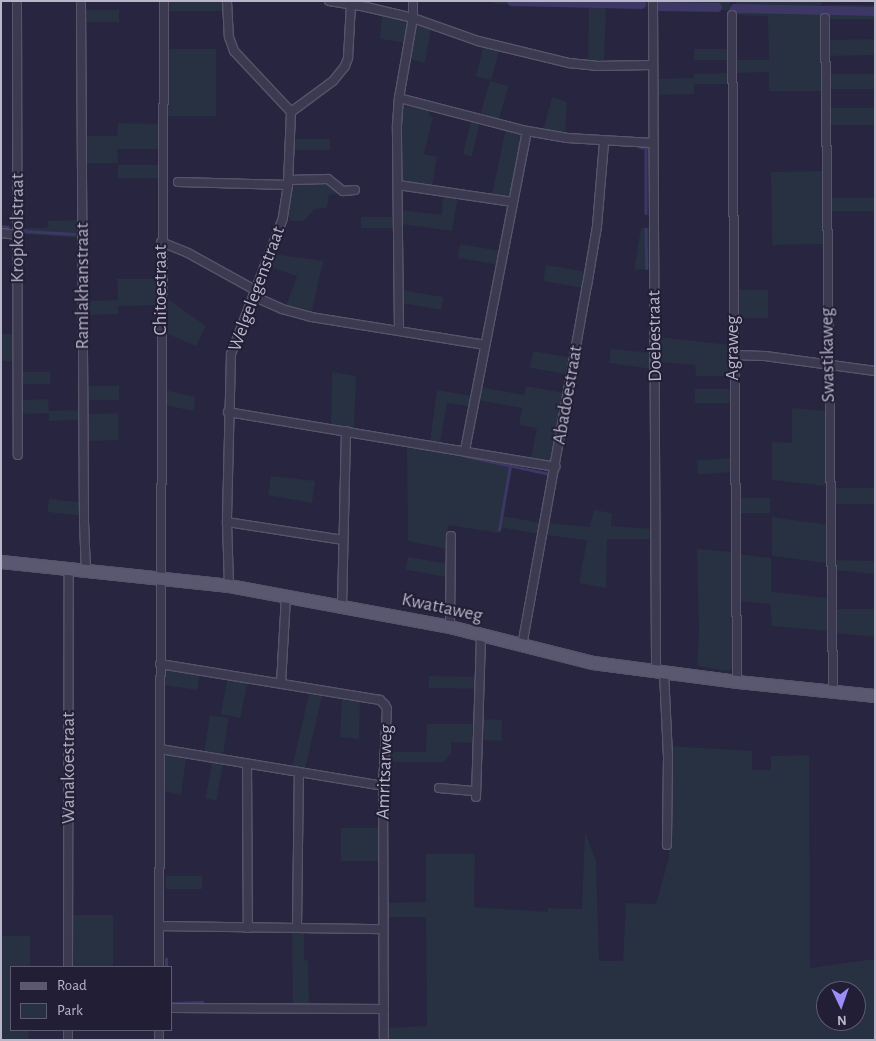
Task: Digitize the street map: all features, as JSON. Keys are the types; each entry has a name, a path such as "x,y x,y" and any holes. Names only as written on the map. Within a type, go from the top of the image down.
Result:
{"main road":[{"name":"Kwattaweg","path":"1,562 230,586 450,627 593,662 737,682 875,696"}],"street":[{"name":"Kropkoolstraat","path":"17,1 18,455"},
{"name":"Ramlakhanstraat","path":"81,1 84,522 86,572"},
{"name":"Chitoestraat","path":"160,966 161,242 164,1"},
{"path":"227,1 229,37 234,51 292,112 333,81 345,66 348,58 350,5"},
{"path":"329,1 350,5 366,4 478,41 569,63 596,66 653,65"},
{"path":"399,330 399,98 413,18 413,1"},
{"name":"Doebestraat","path":"653,1 660,672 668,757 667,845"},
{"name":"Agraweg","path":"732,15 733,355 737,682"},
{"name":"Swastikaweg","path":"824,18 833,691"},
{"path":"399,98 527,131 604,142 653,143"},
{"name":"Welgelegenstraat","path":"230,586 227,522 228,412 231,354 283,218 288,182 292,112"},
{"path":"465,450 527,131"},
{"name":"Abadoestraat","path":"522,646 597,226 604,142"},
{"path":"178,182 288,182 328,179 344,190 355,190"},
{"path":"398,185 513,202"},
{"path":"1,233 18,235"},
{"path":"161,242 188,253 282,309 311,316 485,345"},
{"path":"733,355 765,356 875,371"},
{"path":"228,412 465,450 555,467"},
{"path":"342,607 346,431"},
{"path":"227,522 343,540"},
{"path":"450,627 451,536"},
{"name":"Wanakoestraat","path":"68,966 69,569"},
{"path":"281,683 286,595"},
{"path":"439,788 476,794 481,634"},
{"name":"Amritsarweg","path":"160,664 380,700 385,705 387,709 383,786 384,1040"},
{"path":"160,749 383,786"},
{"path":"247,764 248,928"},
{"path":"296,928 298,773"},
{"path":"160,926 383,929"},
{"path":"172,1008 384,1009"}],"green space":[{"path":"167,1 223,1 223,11 167,11"},
{"path":"483,1 649,1 649,7 606,7 604,62 588,62 589,7 499,4"},
{"path":"659,1 730,1 730,10 659,10"},
{"path":"736,1 821,2 823,91 769,91 769,72 734,73 734,60 769,60 768,16 736,15"},
{"path":"827,5 875,5 875,39 874,19 827,19"},
{"path":"84,10 119,10 119,22 84,22"},
{"path":"382,14 409,21 407,43 380,39"},
{"path":"419,24 431,28 425,63 410,59 415,27"},
{"path":"875,39 875,55 827,56 827,40"},
{"path":"484,45 499,49 491,80 476,76"},
{"path":"166,49 216,49 216,116 166,116"},
{"path":"694,49 728,49 728,60 694,60"},
{"path":"728,73 728,84 694,84 694,94 656,95 655,79 694,78 694,74"},
{"path":"828,74 875,74 875,89 828,89"},
{"path":"490,81 508,86 499,119 481,114"},
{"path":"552,97 567,102 565,134 543,131"},
{"path":"405,106 430,109 429,116 433,117 424,154 437,157 432,187 401,181 400,126 401,109"},
{"path":"827,108 875,108 875,125 827,125"},
{"path":"471,120 480,122 472,156 463,154"},
{"path":"118,123 161,124 160,149 117,149 118,163 87,163 87,136 117,136"},
{"path":"506,128 523,133 511,197 508,198 492,195"},
{"path":"293,139 330,139 330,150 293,150"},
{"path":"118,165 160,165 160,178 118,178"},
{"path":"824,171 825,244 772,245 771,172"},
{"path":"325,181 339,194 329,195 327,208 315,209 303,221 292,221 287,215 293,185 296,182"},
{"path":"443,195 458,197 452,231 401,224 401,210 442,215"},
{"path":"828,198 875,198 875,211 828,211"},
{"path":"361,217 395,217 395,228 361,228"},
{"path":"81,220 79,238 24,234 21,233 20,228 48,228 48,221"},
{"path":"651,227 651,269 634,270 641,228"},
{"path":"460,244 500,251 498,265 458,258"},
{"path":"273,254 323,261 312,311 286,306 297,276 268,266"},
{"path":"546,265 586,272 584,288 543,281"},
{"path":"117,279 159,279 159,305 118,306 118,314 85,315 85,301 118,300"},
{"path":"402,290 443,297 441,310 400,303"},
{"path":"735,290 768,290 768,318 735,318"},
{"path":"165,297 206,326 196,346 165,333"},
{"path":"1,334 16,334 16,361 1,361"},
{"path":"658,337 730,345 730,376 696,376 695,365 658,362"},
{"path":"611,349 652,353 652,369 609,363"},
{"path":"533,351 571,358 568,375 530,368"},
{"path":"19,372 50,372 50,384 19,384"},
{"path":"332,372 356,376 354,429 331,425"},
{"path":"86,386 119,386 119,400 86,400"},
{"path":"526,386 565,393 550,461 531,458 537,428 519,425 522,408 477,400 480,387 524,395"},
{"path":"695,389 731,389 731,403 695,403"},
{"path":"165,390 195,397 194,411 164,405"},
{"path":"437,390 472,396 470,406 447,403 440,442 430,441"},
{"path":"48,399 49,411 81,410 81,420 49,421 49,413 20,414 20,400"},
{"path":"792,408 825,411 826,486 772,480 772,442 792,443"},
{"path":"118,413 119,440 86,441 85,414"},
{"path":"407,444 511,462 502,516 541,523 539,534 500,527 499,533 448,525 447,549 408,541"},
{"path":"731,458 732,472 698,474 697,460"},
{"path":"271,476 315,481 312,503 268,495"},
{"path":"832,488 875,488 875,504 832,504"},
{"path":"738,498 770,498 770,513 738,513"},
{"path":"49,499 80,502 78,515 48,512"},
{"path":"594,510 612,513 611,526 654,529 653,539 607,539 606,588 579,583 587,540 545,535 548,523 590,527"},
{"path":"772,517 828,525 827,563 772,556"},
{"path":"697,549 733,552 734,667 729,671 697,666 699,634"},
{"path":"738,554 771,558 771,592 829,598 829,631 772,626 770,604 738,601"},
{"path":"408,557 448,564 446,577 406,570"},
{"path":"833,560 875,561 875,574 833,570"},
{"path":"834,609 875,609 875,637 834,633"},
{"path":"164,668 200,673 197,690 162,685"},
{"path":"429,676 474,677 474,689 429,688"},
{"path":"228,677 248,681 240,718 221,714"},
{"path":"310,690 323,693 304,772 292,769"},
{"path":"342,696 360,700 359,739 340,737"},
{"path":"210,715 229,718 223,757 204,755"},
{"path":"477,719 502,720 501,741 476,740"},
{"path":"427,724 473,724 472,743 451,742 451,753 444,762 386,762 386,752 426,752"},
{"path":"670,746 752,751 752,770 771,770 771,756 809,755 810,968 874,959 875,940 875,1040 383,1040 382,1028 427,1026 426,917 384,917 384,903 426,902 426,854 475,854 474,907 548,912 548,908 582,909 585,832 596,861 599,961 623,961 626,903 656,904 669,857"},
{"path":"170,754 186,757 181,795 163,791 164,758"},
{"path":"212,762 223,764 216,800 206,798"},
{"path":"341,828 380,828 380,861 341,861"},
{"path":"166,876 202,876 202,889 166,889"},
{"path":"71,915 113,915 113,966 71,966"},
{"path":"292,930 304,930 304,960 308,961 309,1005 293,1005"},
{"path":"1,936 30,936 30,966 10,966 10,1031 29,1031 28,1040 1,1040"}],"waterway":[{"path":"511,1 641,4"},
{"path":"658,6 717,7"},
{"path":"734,8 875,11"},
{"path":"640,147 646,148 646,213"},
{"path":"1,226 8,227"},
{"path":"22,228 24,231 74,234"},
{"path":"646,229 647,268"},
{"path":"465,456 546,473"},
{"path":"499,530 510,466"},
{"path":"166,959 166,966"},
{"path":"172,1003 202,1002"}]}
